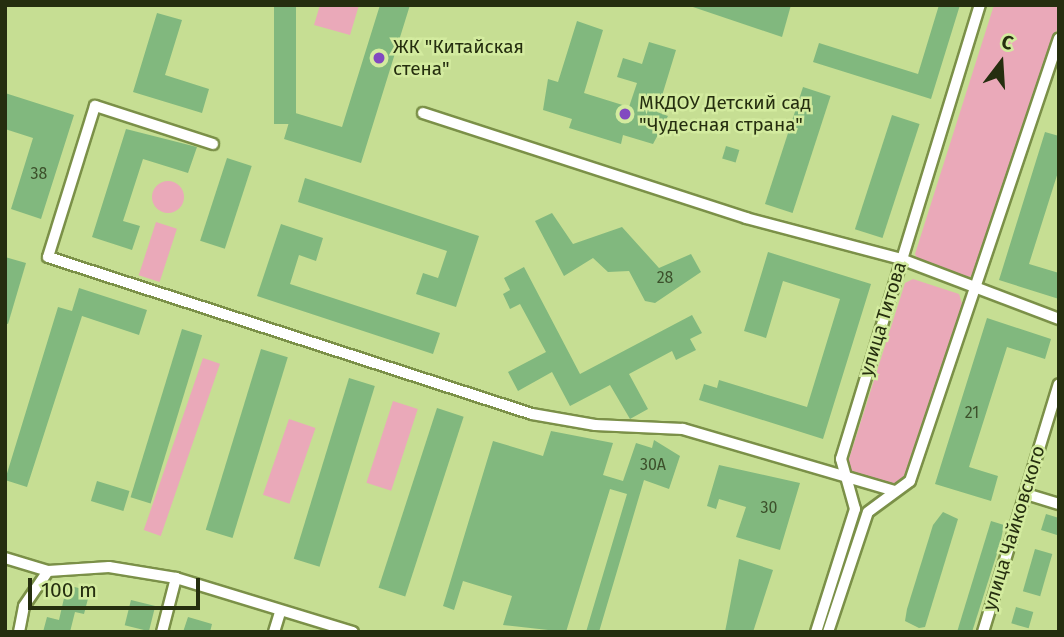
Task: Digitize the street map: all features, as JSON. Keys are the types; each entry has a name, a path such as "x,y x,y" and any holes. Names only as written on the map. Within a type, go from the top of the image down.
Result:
{"street":[{"name":"улица Титова","path":"816,632 855,509 841,459 980,5"},
{"path":"828,632 868,512 910,481 1059,38"},
{"path":"214,144 95,106 48,257 532,414 595,425 683,429 895,491"},
{"path":"423,113 747,218 901,259 975,284 1059,318"},
{"name":"улица Чайковского","path":"983,632 1059,384"},
{"path":"822,468 841,459"},
{"path":"1026,494 1059,504"},
{"path":"5,558 48,571 109,567 176,578 280,612 353,632"},
{"path":"19,632 24,606 48,571"},
{"path":"162,632 176,578"},
{"path":"274,632 280,612"}],"shaded area":[{"path":"320,5 359,5 350,35 314,25"},
{"path":"994,5 1059,5 1059,23 975,276 966,277 919,262 915,254"},
{"path":"168,181 179,186 184,197 179,208 168,213 157,208 152,197 157,186"},
{"path":"156,222 177,229 160,282 139,275"},
{"path":"913,279 959,294 964,310 906,476 895,486 851,477 847,465 905,283"},
{"path":"203,358 220,364 161,536 144,530"},
{"path":"393,401 418,409 391,491 366,483"},
{"path":"289,419 315,428 289,504 263,495"}],"building":[{"path":"274,5 296,5 296,124 274,124"},
{"name":"ЖК \"Китайская стена\"","path":"380,5 410,5 361,163 284,139 292,112 342,127"},
{"path":"687,5 791,5 782,37"},
{"path":"939,5 960,5 931,99 813,62 819,43 918,74"},
{"path":"157,13 182,20 165,75 209,89 202,113 133,92"},
{"path":"577,21 603,30 584,93 629,107 637,83 617,77 623,58 642,64 649,42 676,50 657,112 668,116 653,144 623,135 621,144 569,128 572,119 543,110 548,79 558,82"},
{"path":"803,87 831,96 793,213 765,204"},
{"path":"5,93 74,115 41,219 11,209 33,138 5,129"},
{"path":"892,115 920,124 882,238 855,229"},
{"path":"126,129 197,147 188,173 143,159 123,221 140,226 132,250 92,237"},
{"path":"1045,132 1059,136 1059,169 1029,264 1059,273 1059,299 999,280"},
{"path":"726,146 739,150 736,163 722,158"},
{"path":"227,158 252,166 225,249 200,241"},
{"path":"305,178 479,236 456,307 416,294 423,273 438,278 447,251 298,202"},
{"path":"552,213 573,244 622,227 659,268 691,254 701,272 655,303 645,301 629,271 608,272 593,258 564,276 535,221"},
{"path":"281,224 323,238 316,261 299,255 290,284 440,333 433,354 257,296"},
{"path":"768,252 871,284 823,439 699,400 704,384 717,388 719,380 807,407 840,299 783,281 766,338 744,331"},
{"path":"5,257 26,263 8,324 5,323"},
{"path":"524,267 580,374 692,315 702,333 690,339 696,350 676,360 672,351 629,374 648,409 630,419 610,385 570,406 552,372 518,391 508,372 546,352 520,304 510,309 503,294 510,290 504,278"},
{"path":"79,288 147,310 139,335 82,316 27,487 5,480 58,307 72,311"},
{"path":"987,318 1051,339 1045,359 1007,347 969,467 998,476 991,501 935,484"},
{"path":"182,329 202,335 151,503 131,497"},
{"path":"261,349 288,357 233,538 206,530"},
{"path":"349,378 375,386 320,567 294,559"},
{"path":"437,408 464,417 405,596 379,588"},
{"path":"551,431 613,443 603,475 623,481 636,443 652,448 654,440 680,456 669,489 644,480 599,632 586,632 627,494 610,489 566,632 503,625 512,596 463,581 454,610 443,606 493,441 543,456"},
{"path":"719,465 800,483 780,550 736,537 746,507 719,499 716,509 707,506"},
{"path":"97,481 130,491 123,511 91,501"},
{"path":"943,512 958,519 925,627 919,628 905,621 907,609 933,525"},
{"path":"1046,514 1059,518 1057,535 1041,530"},
{"path":"991,521 1004,525 1000,544 972,632 957,632"},
{"path":"1035,549 1052,554 1040,596 1023,591"},
{"path":"739,559 773,570 753,632 725,632"},
{"path":"67,585 90,591 84,614 75,612 70,632 43,632 47,617 59,620"},
{"path":"131,600 155,606 149,631 125,625"},
{"path":"1016,607 1033,612 1029,628 1011,623"},
{"path":"188,617 212,624 210,632 183,632"}],"place":[{"name":"ЖК \"Китайская стена\"","path":"379,58"},
{"name":"МКДОУ Детский сад \"Чудесная страна\"","path":"625,114"}]}
